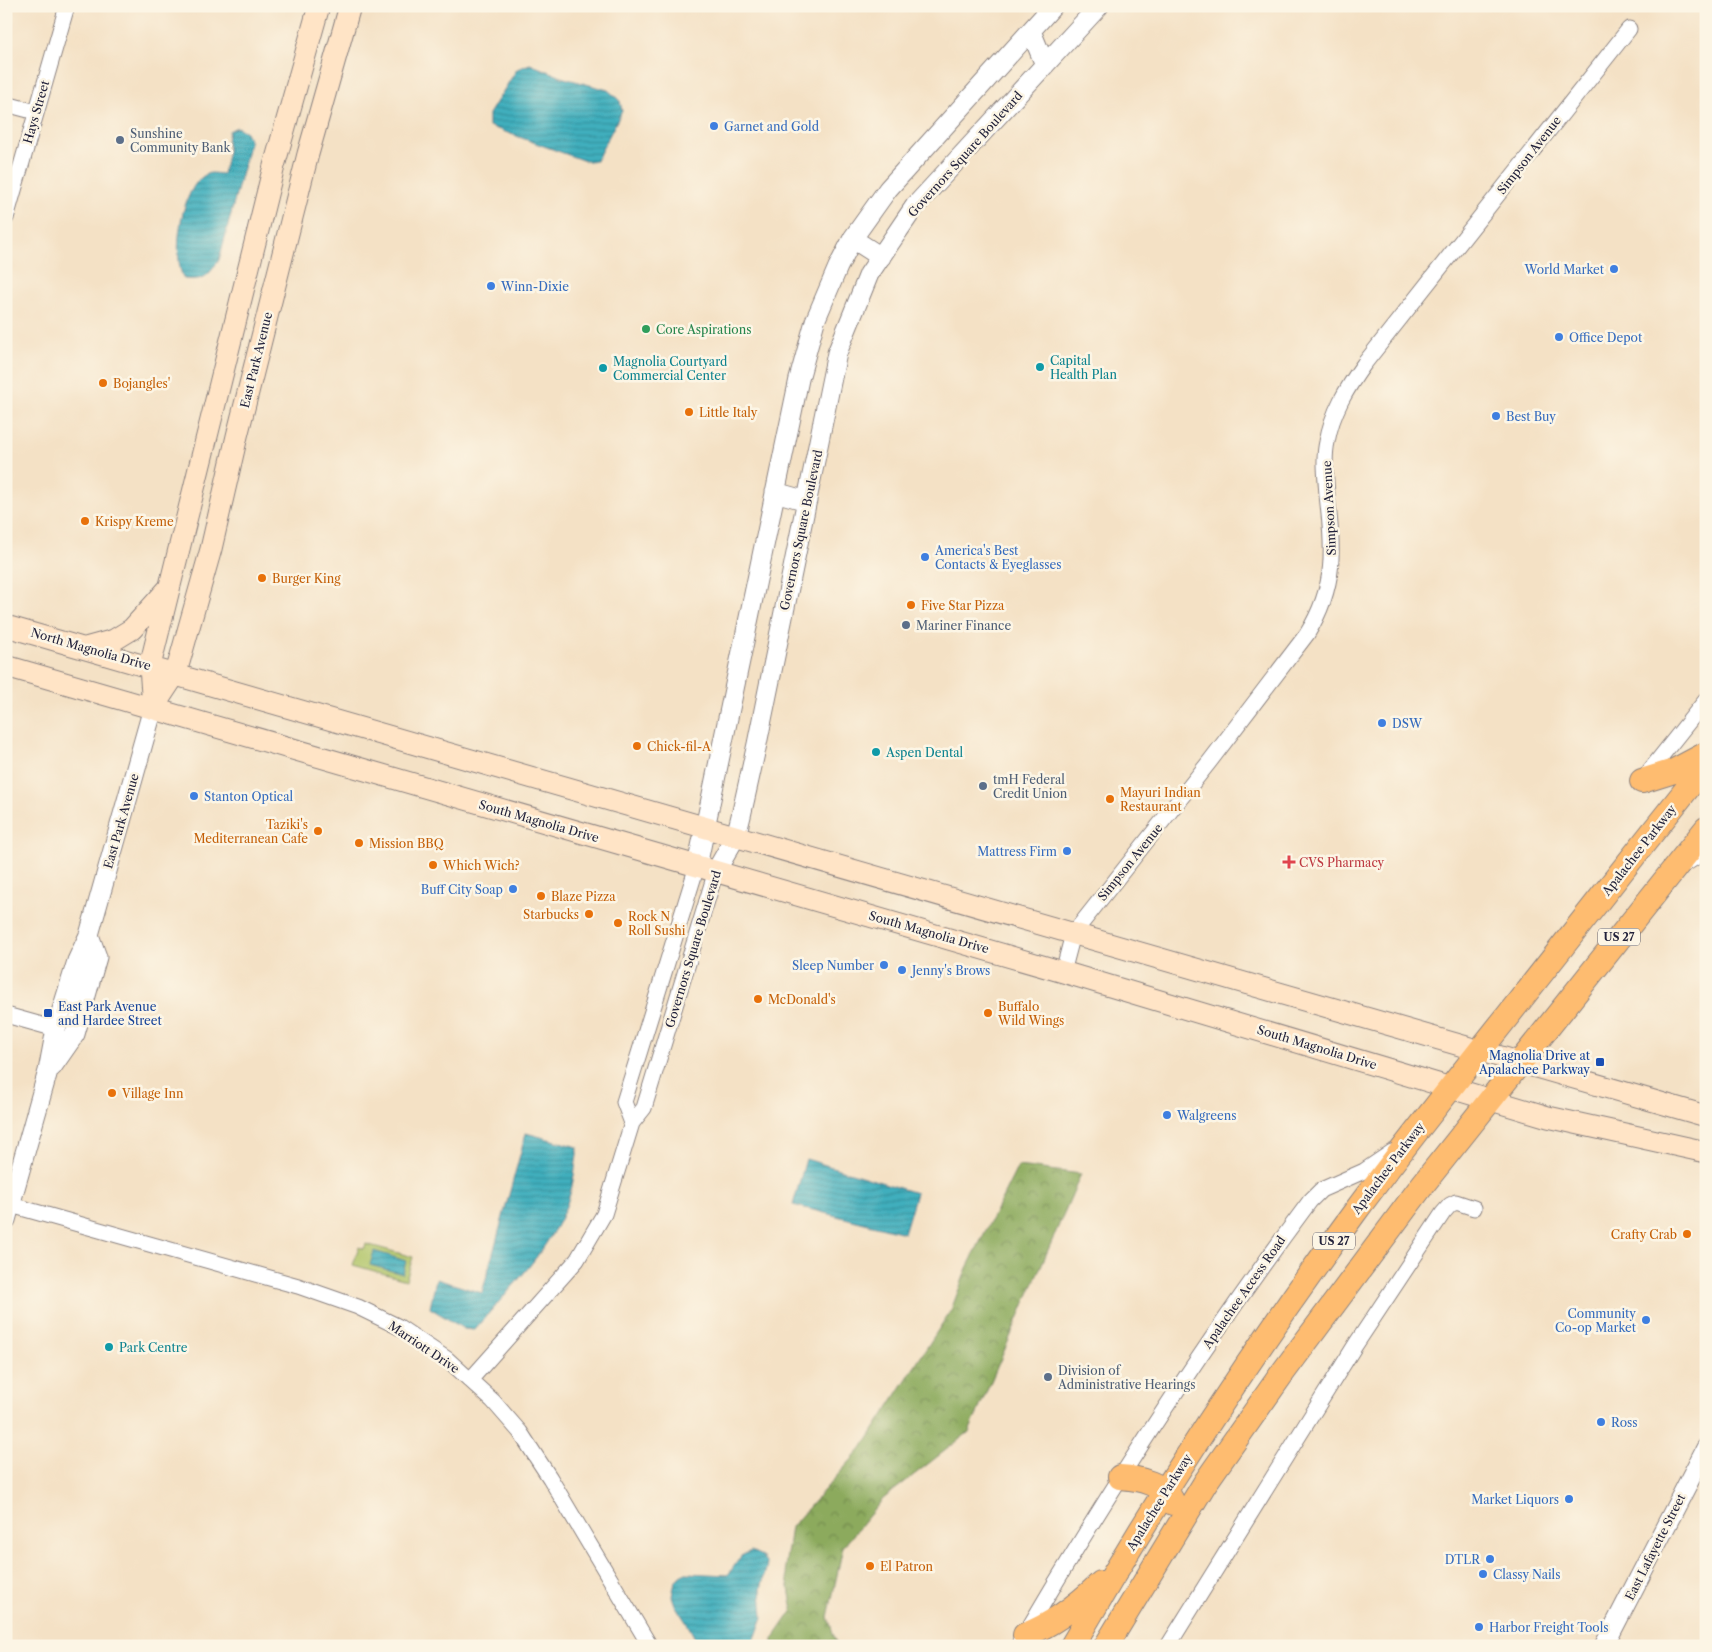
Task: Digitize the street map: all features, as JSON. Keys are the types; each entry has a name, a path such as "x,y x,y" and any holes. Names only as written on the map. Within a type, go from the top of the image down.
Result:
{"main road":[{"name":"East Park Avenue","path":"153,708 150,666 274,166 319,6"},
{"name":"East Park Avenue","path":"153,708 176,673 211,549 236,436 306,164 350,6"},
{"path":"85,648 114,640 132,629 170,587"},
{"name":"North Magnolia Drive","path":"6,626 176,673"},
{"path":"6,666 153,708"},
{"path":"176,673 704,828 1706,1116"},
{"name":"South Magnolia Drive","path":"153,708 1063,972 1564,1121 1706,1152"},
{"path":"1642,781 1674,771 1706,754"},
{"name":"Apalachee Parkway","path":"1072,1646 1125,1556 1211,1420 1283,1313 1358,1208 1449,1088 1706,765"},
{"name":"US 27","path":"1106,1646 1209,1476 1272,1388 1418,1190 1706,829"},
{"path":"1120,1477 1145,1482 1165,1492 1171,1498 1174,1509 1174,1522 1171,1537"},
{"path":"1022,1640 1078,1604 1100,1584 1125,1556"}],"street":[{"name":"Hays Street","path":"6,218 67,6"},
{"name":"Governors Square Boulevard","path":"471,1379 577,1260 604,1214 632,1123 644,1108 707,868 704,828 799,379 815,321 838,267 853,239 888,189 1053,6"},
{"name":"Governors Square Boulevard","path":"632,1123 624,1102 707,868 736,836 758,744 837,353 869,274 915,206 1100,6"},
{"name":"Simpson Avenue","path":"1063,972 1073,934 1210,762 1307,634 1317,617 1330,581 1332,558 1325,468 1326,444 1331,422 1345,390 1629,29"},
{"path":"1031,31 1065,44"},
{"path":"1031,31 1045,65"},
{"path":"6,104 36,112"},
{"path":"853,239 881,257"},
{"path":"775,492 807,501"},
{"path":"1642,781 1706,700"},
{"name":"East Park Avenue","path":"8,1213 48,1072 56,1029 77,961 89,935 153,708"},
{"path":"1671,872 1706,851"},
{"name":"East Park Avenue","path":"48,1072 75,1034 97,957 89,935"},
{"path":"6,1015 56,1029"},
{"name":"Apalachee Access Road","path":"1022,1640 1120,1477 1204,1349 1310,1201 1321,1190 1359,1174 1374,1165 1393,1152 1416,1131"},
{"path":"1168,1646 1346,1359 1443,1213 1450,1205 1456,1202 1474,1208"},
{"name":"Marriott Drive","path":"8,1213 298,1286 358,1307 399,1327 448,1359 493,1401 520,1432 550,1478 650,1646"},
{"name":"East Lafayette Street","path":"1604,1646 1706,1448"}],"green space":[{"path":"1018,1166 1081,1174 969,1432 883,1499 843,1547 828,1617 837,1646 773,1646 773,1639 793,1610 785,1567 791,1527 862,1448 951,1310 967,1268"},
{"path":"366,1244 413,1257 406,1280 353,1265 359,1247 364,1249"}],"water":[{"path":"530,64 564,78 608,90 620,101 622,111 596,161 585,161 489,126 489,114 517,69"},
{"path":"237,127 246,132 250,141 219,260 209,274 197,279 184,279 178,255 181,222 185,206 198,181 209,173 223,174 228,150 229,131"},
{"path":"526,1133 578,1147 570,1196 556,1227 524,1273 474,1330 464,1329 430,1308 436,1279 482,1293"},
{"path":"806,1159 916,1193 904,1233 793,1205"},
{"path":"374,1251 406,1261 403,1274 370,1265"},
{"path":"751,1551 762,1556 767,1565 761,1589 763,1617 751,1646 699,1646 675,1605 672,1596 675,1581 686,1573 728,1575 741,1556"}],"place":[{"name":"Garnet and Gold","path":"714,126"},
{"name":"Sunshine Community Bank","path":"120,140"},
{"name":"World Market","path":"1614,269"},
{"name":"Winn-Dixie","path":"491,286"},
{"name":"Core Aspirations","path":"646,329"},
{"name":"Office Depot","path":"1559,337"},
{"name":"Capital Health Plan","path":"1040,367"},
{"name":"Magnolia Courtyard Commercial Center","path":"603,368"},
{"name":"Bojangles'","path":"103,383"},
{"name":"Little Italy","path":"689,412"},
{"name":"Best Buy","path":"1496,416"},
{"name":"Krispy Kreme","path":"85,521"},
{"name":"America's Best Contacts & Eyeglasses","path":"925,557"},
{"name":"Burger King","path":"262,578"},
{"name":"Five Star Pizza","path":"911,605"},
{"name":"Mariner Finance","path":"906,625"},
{"name":"DSW","path":"1382,723"},
{"name":"Chick-fil-A","path":"637,746"},
{"name":"Aspen Dental","path":"876,752"},
{"name":"tmH Federal Credit Union","path":"983,786"},
{"name":"Stanton Optical","path":"194,796"},
{"name":"Mayuri Indian Restaurant","path":"1110,799"},
{"name":"Taziki's Mediterranean Cafe","path":"318,831"},
{"name":"Mission BBQ","path":"359,843"},
{"name":"Mattress Firm","path":"1067,851"},
{"name":"CVS Pharmacy","path":"1289,862"},
{"name":"Which Wich?","path":"433,865"},
{"name":"Buff City Soap","path":"513,889"},
{"name":"Blaze Pizza","path":"541,896"},
{"name":"Starbucks","path":"589,914"},
{"name":"Rock N Roll Sushi","path":"618,923"},
{"name":"Sleep Number","path":"884,965"},
{"name":"Jenny's Brows","path":"902,970"},
{"name":"McDonald's","path":"758,999"},
{"name":"East Park Avenue and Hardee Street","path":"48,1013"},
{"name":"Buffalo Wild Wings","path":"988,1013"},
{"name":"Magnolia Drive at Apalachee Parkway","path":"1600,1062"},
{"name":"Village Inn","path":"112,1093"},
{"name":"Walgreens","path":"1167,1115"},
{"name":"Crafty Crab","path":"1687,1234"},
{"name":"Community Co-op Market","path":"1646,1320"},
{"name":"Park Centre","path":"109,1347"},
{"name":"Division of Administrative Hearings","path":"1048,1377"},
{"name":"Ross","path":"1601,1422"},
{"name":"Market Liquors","path":"1569,1499"},
{"name":"DTLR","path":"1490,1559"},
{"name":"El Patron","path":"870,1566"},
{"name":"Classy Nails","path":"1483,1574"},
{"name":"Harbor Freight Tools","path":"1479,1627"}]}
